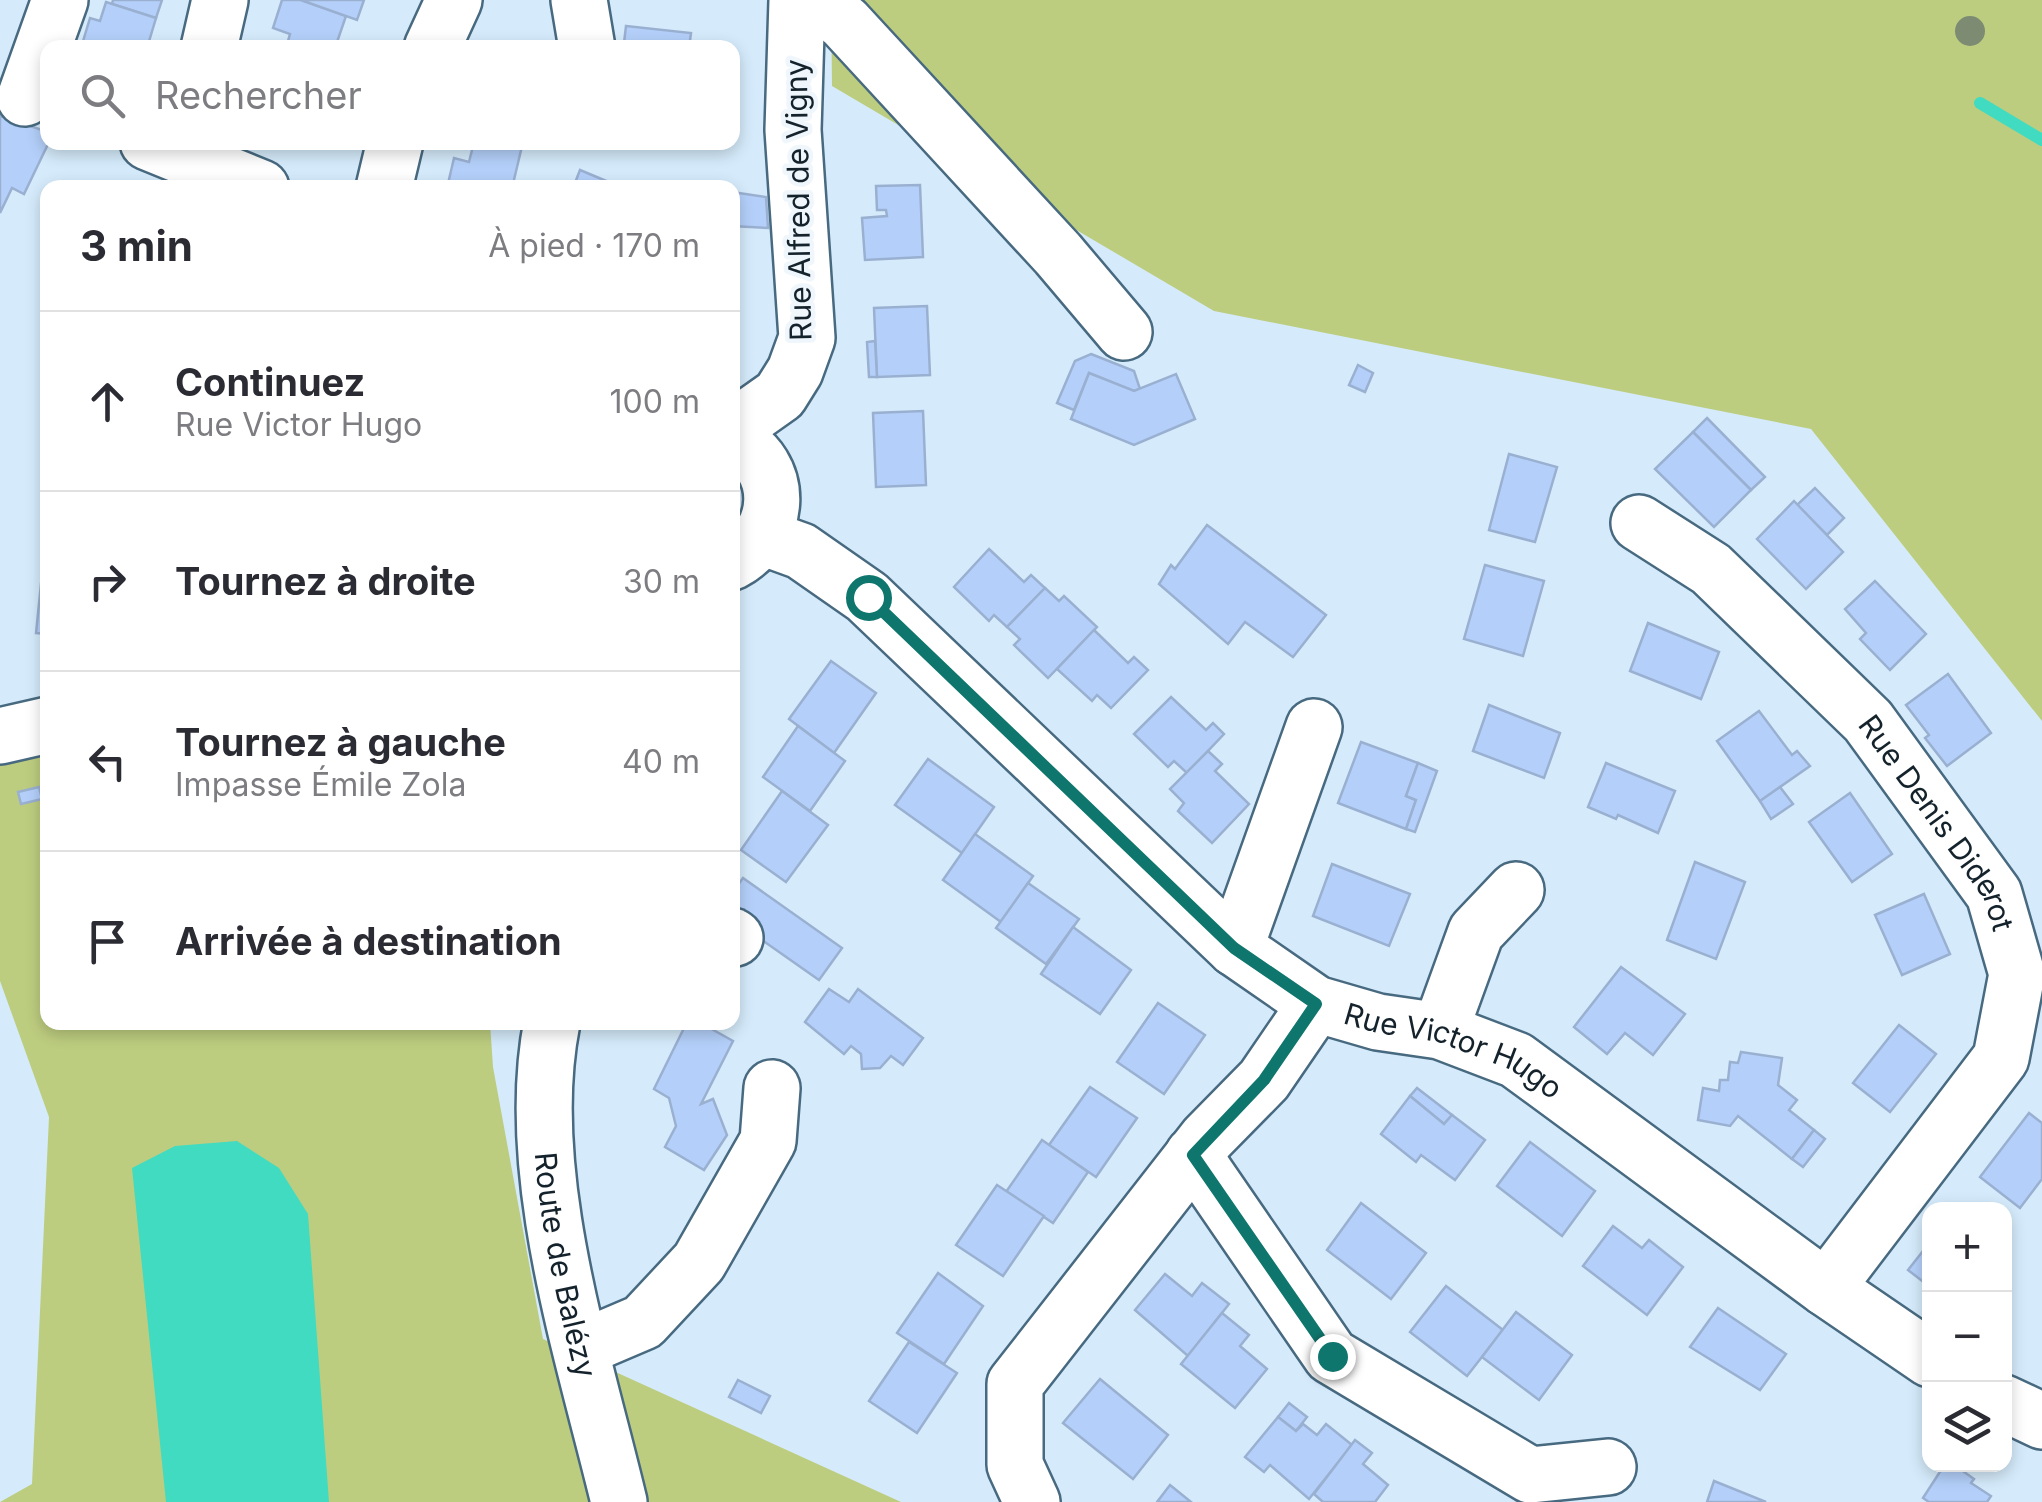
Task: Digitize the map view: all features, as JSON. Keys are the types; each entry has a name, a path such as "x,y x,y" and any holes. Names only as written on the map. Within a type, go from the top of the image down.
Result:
{"street":[{"path":"45,40 60,0"},
{"path":"211,40 220,0"},
{"path":"436,40 454,0"},
{"path":"579,0 586,40"},
{"name":"Rue Alfred de Vigny","path":"747,550 773,508 751,458 795,372 807,338 793,130 797,0"},
{"path":"817,0 871,52 1058,254 1124,332"},
{"path":"24,98 40,54"},
{"path":"179,150 244,180"},
{"path":"386,180 393,150"},
{"name":"Rue Alfred de Vigny","path":"740,423 780,395"},
{"name":"Rue Denis Diderot","path":"1638,524 1711,569 1868,720 1994,894 2018,974 2001,1058 1826,1288"},
{"name":"Rue Victor Hugo","path":"747,550 801,551 868,597 1234,948 1316,1004 1378,1022 1440,1031 1516,1060 1826,1288 1922,1354"},
{"path":"0,736 40,727"},
{"path":"1234,948 1314,727"},
{"path":"1440,1031 1476,932 1516,890"},
{"path":"1032,1502 1015,1466 1015,1384 1193,1155 1264,1080 1316,1004"},
{"name":"Route de Balézy","path":"551,1030 545,1155 558,1248 619,1502"},
{"path":"582,1348 643,1322 699,1262 768,1141 772,1088"},
{"path":"1193,1155 1332,1356 1530,1475 1608,1468"},
{"path":"2012,1407 2042,1422"}],"shaded area":[{"path":"831,0 2042,0 2042,721 1811,429 1214,311 832,86"},
{"path":"40,754 40,1030 490,1030 493,1067 543,1339 901,1502 0,1502 32,1484 49,1117 0,981 0,759"},
{"path":"237,1141 279,1168 308,1214 329,1502 166,1502 132,1168 175,1146"}],"building":[{"path":"113,0 162,0 156,18 112,4"},
{"path":"282,0 301,0 346,16 338,40 288,40 290,34 273,28"},
{"path":"301,0 364,0 357,20"},
{"path":"106,2 156,18 149,40 83,40 90,18 100,21"},
{"path":"626,26 691,33 690,40 624,40"},
{"path":"0,116 40,129 40,150 45,150 24,194 12,188 0,213"},
{"path":"472,150 521,150 514,180 449,180 454,158 469,162"},
{"path":"580,170 604,180 576,180"},
{"path":"920,185 923,257 865,260 862,218 887,216 886,210 877,210 876,186"},
{"path":"740,193 766,197 768,228 740,226"},
{"path":"927,306 930,375 877,377 874,308"},
{"path":"875,341 877,377 869,377 867,342"},
{"path":"1091,354 1134,371 1140,389 1134,391 1089,373 1074,410 1057,403 1075,361"},
{"path":"1358,365 1373,373 1365,392 1349,385"},
{"path":"1089,373 1134,391 1176,374 1195,419 1134,445 1071,419"},
{"path":"923,411 926,485 876,487 873,413"},
{"path":"1707,418 1765,477 1751,490 1693,432"},
{"path":"1693,432 1751,490 1714,527 1655,469"},
{"path":"1509,454 1557,467 1535,542 1489,530"},
{"path":"1815,488 1844,518 1827,535 1797,505"},
{"path":"1794,501 1843,552 1806,589 1757,539"},
{"path":"1207,525 1326,615 1293,657 1245,622 1228,644 1159,584"},
{"path":"989,549 1024,582 1031,575 1045,588 1007,627 994,615 989,621 954,587"},
{"path":"1485,565 1544,581 1523,656 1464,639"},
{"path":"1875,581 1926,634 1890,670 1860,639 1866,633 1845,609"},
{"path":"1045,588 1059,601 1064,596 1097,627 1048,678 1014,645 1020,639 1007,627"},
{"path":"40,594 40,633 36,633"},
{"path":"1648,623 1719,652 1701,699 1630,671"},
{"path":"1094,630 1128,663 1134,657 1148,670 1111,708 1097,695 1092,701 1057,669"},
{"path":"831,661 876,693 834,753 789,719"},
{"path":"1948,674 1991,733 1947,766 1906,705"},
{"path":"1171,697 1206,730 1213,723 1224,734 1187,773 1174,761 1168,767 1134,734"},
{"path":"1489,705 1560,733 1544,778 1473,751"},
{"path":"1759,711 1792,755 1797,751 1810,766 1760,801 1717,741"},
{"path":"798,726 845,761 810,811 763,777"},
{"path":"1361,742 1418,763 1406,796 1416,800 1406,829 1338,803"},
{"path":"1208,751 1222,764 1215,771 1249,804 1212,843 1178,811 1184,803 1170,789"},
{"path":"928,759 994,807 962,853 895,805"},
{"path":"1418,763 1437,771 1415,832 1406,829 1416,800 1406,796"},
{"path":"1606,763 1675,791 1658,833 1588,807"},
{"path":"39,787 40,799 21,804 18,792"},
{"path":"1780,787 1793,804 1771,819 1760,801"},
{"path":"782,791 828,825 786,882 741,850"},
{"path":"1850,793 1892,854 1852,882 1809,822"},
{"path":"975,834 1033,876 1001,922 943,880"},
{"path":"1695,862 1745,882 1716,959 1667,940"},
{"path":"1332,864 1410,894 1389,946 1313,916"},
{"path":"743,878 842,948 819,980 740,925"},
{"path":"1028,883 1079,919 1046,964 996,928"},
{"path":"1924,894 1950,954 1902,975 1875,915"},
{"path":"1073,927 1131,970 1100,1014 1041,974"},
{"path":"1621,967 1685,1014 1653,1055 1625,1033 1607,1054 1574,1027"},
{"path":"829,989 849,1002 858,989 923,1038 903,1065 891,1056 880,1068 862,1069 861,1054 851,1046 844,1054 805,1022"},
{"path":"1158,1003 1205,1035 1164,1094 1117,1062"},
{"path":"1899,1025 1936,1054 1890,1112 1853,1083"},
{"path":"683,1030 713,1030 733,1041 701,1104 713,1099 727,1135 704,1170 665,1147 676,1126 669,1098 654,1089"},
{"path":"1741,1052 1782,1058 1778,1085 1797,1100 1789,1110 1814,1130 1792,1159 1738,1116 1730,1126 1698,1120 1703,1088 1719,1091 1720,1080 1728,1080 1730,1062 1738,1063"},
{"path":"1090,1087 1137,1118 1096,1177 1049,1145"},
{"path":"1417,1088 1452,1115 1444,1124 1410,1096"},
{"path":"1410,1096 1444,1124 1452,1115 1485,1140 1455,1180 1421,1155 1416,1162 1381,1134"},
{"path":"2029,1113 2042,1123 2042,1179 2020,1208 1980,1177"},
{"path":"1814,1130 1825,1139 1803,1167 1792,1159"},
{"path":"1042,1140 1088,1172 1053,1223 1006,1192"},
{"path":"1530,1142 1595,1191 1562,1236 1497,1186"},
{"path":"997,1185 1044,1216 1003,1276 956,1245"},
{"path":"1361,1203 1426,1253 1391,1299 1327,1250"},
{"path":"1613,1226 1642,1248 1649,1240 1683,1267 1647,1315 1583,1266"},
{"path":"1922,1252 1922,1281 1908,1270"},
{"path":"938,1273 983,1306 944,1364 897,1333"},
{"path":"1165,1274 1192,1296 1202,1283 1229,1304 1188,1356 1135,1310"},
{"path":"1446,1286 1503,1330 1467,1376 1410,1332"},
{"path":"1718,1308 1786,1354 1760,1390 1690,1347"},
{"path":"1516,1312 1572,1355 1539,1400 1482,1357"},
{"path":"1222,1313 1249,1335 1240,1346 1267,1369 1235,1408 1181,1364"},
{"path":"909,1342 957,1373 917,1433 869,1401"},
{"path":"1100,1379 1168,1435 1133,1479 1063,1423"},
{"path":"738,1380 770,1396 761,1413 729,1397"},
{"path":"1289,1403 1307,1417 1296,1431 1278,1417"},
{"path":"1278,1417 1296,1431 1303,1424 1317,1435 1326,1424 1352,1445 1309,1499 1270,1465 1264,1472 1245,1457"},
{"path":"1355,1440 1372,1453 1363,1464 1388,1485 1375,1502 1323,1502 1314,1494"},
{"path":"1940,1472 1964,1472 1974,1479 1971,1483 1991,1496 1987,1502 1929,1502 1923,1498"},
{"path":"1714,1481 1766,1502 1707,1502"},
{"path":"1170,1485 1191,1502 1157,1502"}],"waterway":[{"path":"1980,103 2042,140"}],"route":[{"path":"868,597 1234,948 1316,1004 1264,1080 1193,1155 1332,1356"}]}
